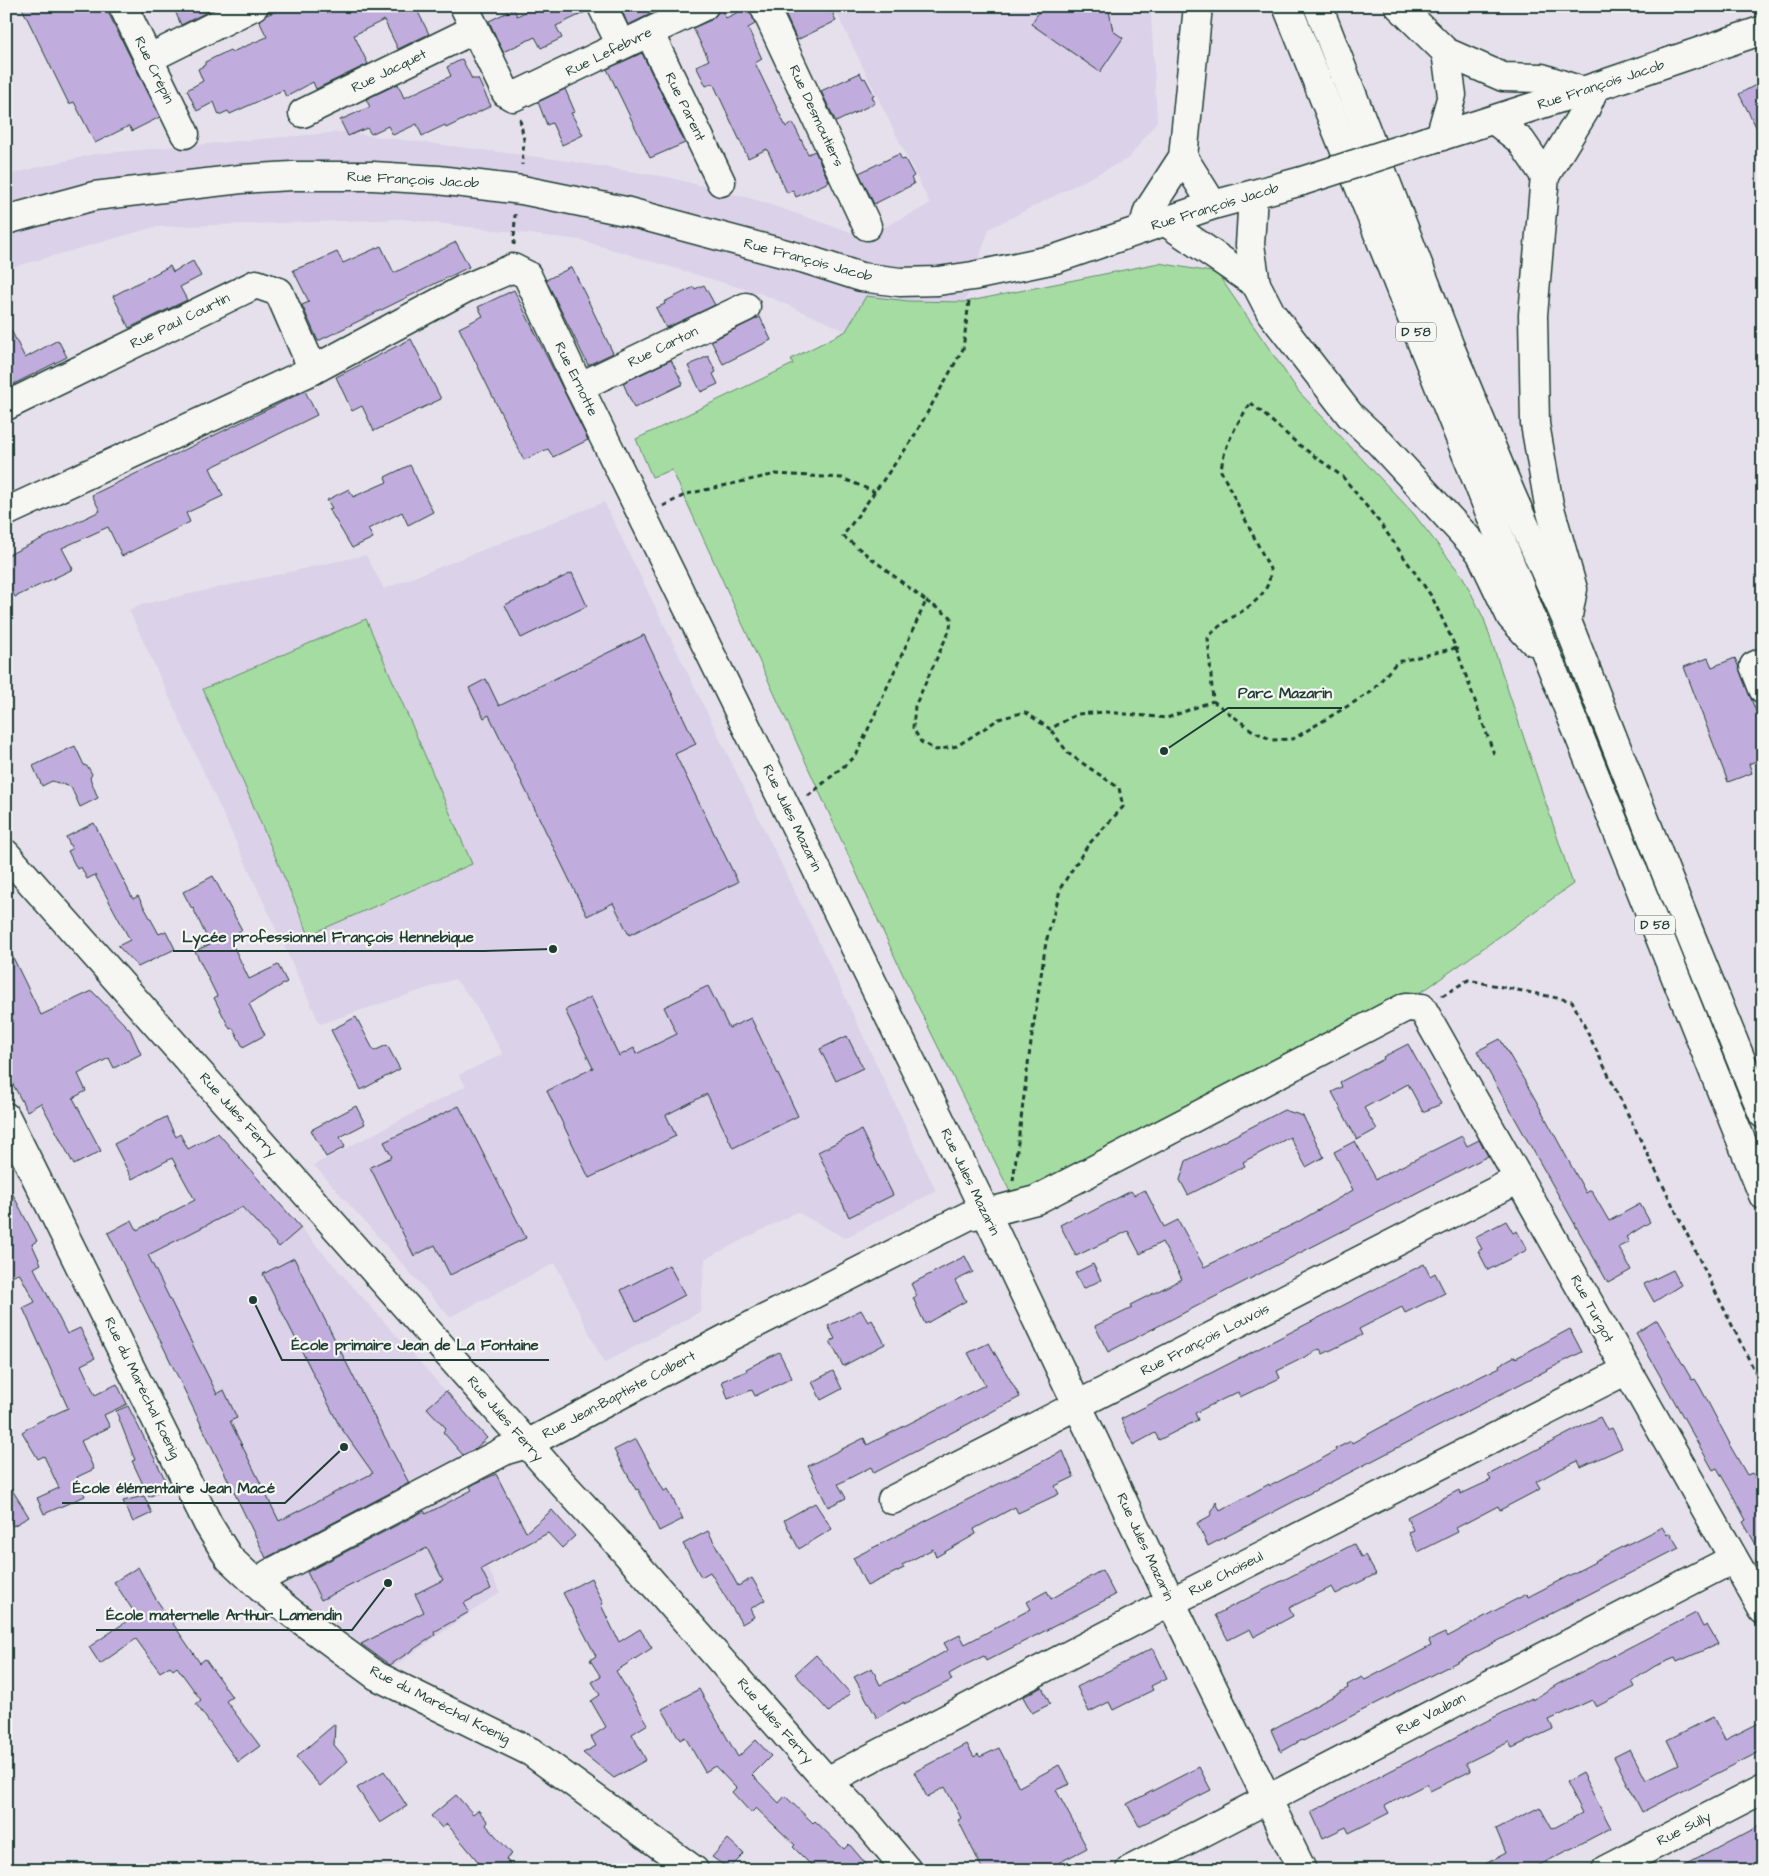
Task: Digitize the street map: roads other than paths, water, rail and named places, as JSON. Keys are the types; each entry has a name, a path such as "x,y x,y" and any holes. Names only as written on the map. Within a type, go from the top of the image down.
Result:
{"main road":[{"name":"Rue Crépin","path":"123,6 185,134"},
{"path":"148,58 254,6"},
{"path":"602,6 620,45"},
{"name":"Rue Lefebvre","path":"470,18 506,93 513,97 704,6"},
{"name":"Rue Desmoutiers","path":"764,6 867,226"},
{"path":"1198,6 1182,157 1148,210 1154,225 1256,284"},
{"name":"D 58","path":"1287,6 1763,1194"},
{"name":"D 58","path":"1318,6 1450,347 1511,494 1567,621 1763,1114"},
{"path":"1399,6 1446,52 1503,77 1542,78 1588,89 1586,110 1545,176 1533,315 1535,424 1549,505 1573,589 1567,621"},
{"name":"Rue Jacquet","path":"303,112 470,18"},
{"name":"Rue François Jacob","path":"6,220 94,196 241,179 292,176 373,176 438,180 522,190 624,211 805,259 861,277 900,282 938,281 973,276 1055,259 1213,205 1302,181 1494,120 1763,30"},
{"name":"Rue Parent","path":"649,32 721,182"},
{"path":"1433,139 1452,95 1446,52"},
{"path":"1494,120 1521,141 1545,176"},
{"path":"1182,157 1213,205"},
{"path":"1253,195 1250,245 1256,284 1271,313 1350,415 1380,443 1480,552 1511,617 1548,656"},
{"name":"Rue Ernotte","path":"313,370 464,289 513,268 527,275 580,387 645,503"},
{"name":"Rue Paul Courtin","path":"6,406 256,284 279,292 313,370"},
{"name":"Rue Carton","path":"580,387 746,307"},
{"path":"6,512 313,370"},
{"name":"Rue Jules Mazarin","path":"645,503 998,1210 1078,1405 1171,1602 1302,1870"},
{"path":"1763,662 1754,666 1763,689"},
{"name":"Rue Jules Ferry","path":"6,854 527,1444 620,1546 827,1781 864,1819 907,1870"},
{"name":"Rue Jean-Baptiste Colbert","path":"261,1588 269,1574 506,1450 527,1444 729,1337 968,1216 1036,1200 1406,1007 1422,1008"},
{"name":"Rue Turgot","path":"1422,1008 1763,1610"},
{"name":"Rue du Maréchal Koenig","path":"6,1117 208,1524 229,1558 261,1588 293,1614 377,1676 531,1752 694,1870"},
{"name":"Rue François Louvois","path":"892,1500 1519,1179"},
{"name":"Rue Choiseul","path":"827,1781 1171,1602 1626,1370"},
{"name":"Rue Vauban","path":"1130,1870 1733,1559"},
{"name":"Rue Sully","path":"1606,1870 1763,1789"}],"place":[{"name":"Parc Mazarin","path":"1164,751"},
{"name":"Lycée professionnel François Hennebique","path":"553,949"},
{"name":"École primaire Jean de La Fontaine","path":"253,1300"},
{"name":"École élémentaire Jean Macé","path":"344,1447"},
{"name":"École maternelle Arthur Lamendin","path":"388,1583"}]}
